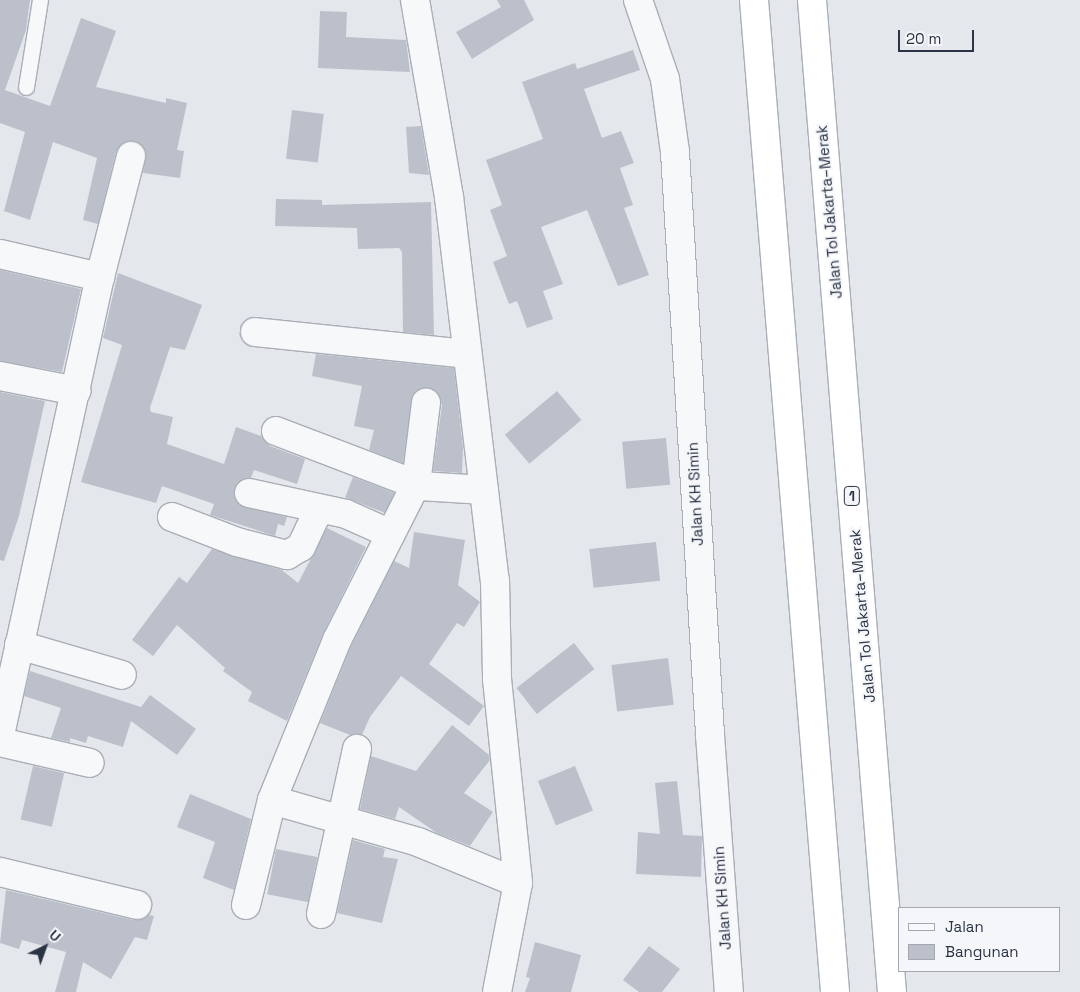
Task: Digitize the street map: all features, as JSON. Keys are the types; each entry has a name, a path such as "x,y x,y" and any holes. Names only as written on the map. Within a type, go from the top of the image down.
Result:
{"highway":[{"path":"754,0 835,992"},
{"name":"Jalan Tol Jakarta–Merak","path":"812,0 892,992"}],"street":[{"path":"415,0 449,197 466,354 495,580 497,679 518,883 497,992"},
{"name":"Jalan KH Simin","path":"638,0 665,79 675,152 710,735 729,992"},
{"path":"0,735 77,391 100,277 132,156"},
{"path":"0,254 100,277"},
{"path":"255,332 466,354"},
{"path":"0,376 77,391"},
{"path":"246,905 272,800 337,640 416,484 426,403"},
{"path":"276,431 416,484 484,490"},
{"path":"249,493 346,514 391,534"},
{"path":"172,518 237,542 287,555 301,547 319,509"},
{"path":"19,645 122,675"},
{"path":"0,742 90,763"},
{"path":"321,914 357,749"},
{"path":"272,800 418,842 518,883"},
{"path":"0,872 136,905"}],"lane":[{"path":"26,87 40,0"}],"building":[{"path":"0,0 30,0 26,30 5,90 50,106 81,18 116,31 96,87 166,103 166,98 187,103 177,150 184,151 180,178 143,173 146,151 135,141 126,141 116,152 98,224 83,220 97,158 53,142 30,220 4,211 25,132 0,123"},
{"path":"497,0 524,0 534,20 472,59 456,32 501,7"},
{"path":"320,11 347,12 346,37 406,40 410,72 318,68"},
{"path":"633,50 640,70 584,89 602,138 621,131 634,163 620,168 633,205 624,208 649,275 618,286 587,210 541,227 563,284 543,291 553,319 527,328 517,301 509,304 493,262 507,256 490,210 502,205 486,160 543,139 522,82 575,63 577,69"},
{"path":"292,110 324,114 318,163 286,159"},
{"path":"421,126 429,175 409,173 406,127"},
{"path":"276,199 322,200 322,205 431,202 434,335 403,332 402,252 399,248 358,249 357,228 275,226"},
{"path":"0,270 81,289 62,372 0,361"},
{"path":"118,273 202,305 185,350 170,347 150,408 151,412 173,417 167,444 224,464 236,427 261,436 270,446 305,459 297,484 254,470 251,478 238,482 234,489 239,505 287,517 284,526 278,524 275,536 210,515 214,504 162,486 156,503 81,482 122,345 103,338"},
{"path":"316,354 454,368 463,448 462,473 433,471 442,405 436,391 427,388 413,394 403,463 369,450 374,430 354,426 362,386 312,376"},
{"path":"557,391 581,420 529,464 505,435"},
{"path":"0,392 45,401 19,516 4,561 0,560"},
{"path":"666,438 670,485 626,489 622,442"},
{"path":"353,477 394,493 386,513 345,498"},
{"path":"327,528 366,547 323,634 287,721 248,701 252,692 223,671 225,668 177,625 153,656 132,640 179,577 187,583 212,549 282,570 298,583"},
{"path":"414,532 465,540 458,585 480,602 464,627 457,623 429,664 484,706 469,726 401,676 370,717 362,735 350,735 320,723 351,646 394,561 409,568"},
{"path":"656,542 660,581 593,588 589,549"},
{"path":"574,643 594,669 537,714 516,688"},
{"path":"668,658 674,705 617,712 611,665"},
{"path":"30,671 141,707 150,695 196,729 177,755 131,721 123,747 88,736 86,743 70,738 70,742 51,738 61,708 24,696"},
{"path":"452,725 489,755 490,760 464,793 493,812 470,846 437,833 399,807 395,819 360,809 371,756 416,771"},
{"path":"33,766 64,773 52,827 21,820"},
{"path":"575,766 593,811 556,825 538,781"},
{"path":"677,781 683,835 702,836 701,877 636,874 638,832 660,834 655,783"},
{"path":"190,794 251,819 234,890 203,878 215,842 177,827"},
{"path":"353,840 385,849 383,857 398,859 382,923 337,913"},
{"path":"276,849 317,857 308,902 267,894"},
{"path":"6,890 133,920 149,915 154,916 147,940 135,937 111,979 83,962 76,992 55,992 66,952 22,940 19,949 0,943"},
{"path":"535,942 581,955 571,992 525,992 530,978 526,977"},
{"path":"649,946 680,969 662,992 639,992 623,980"}]}
